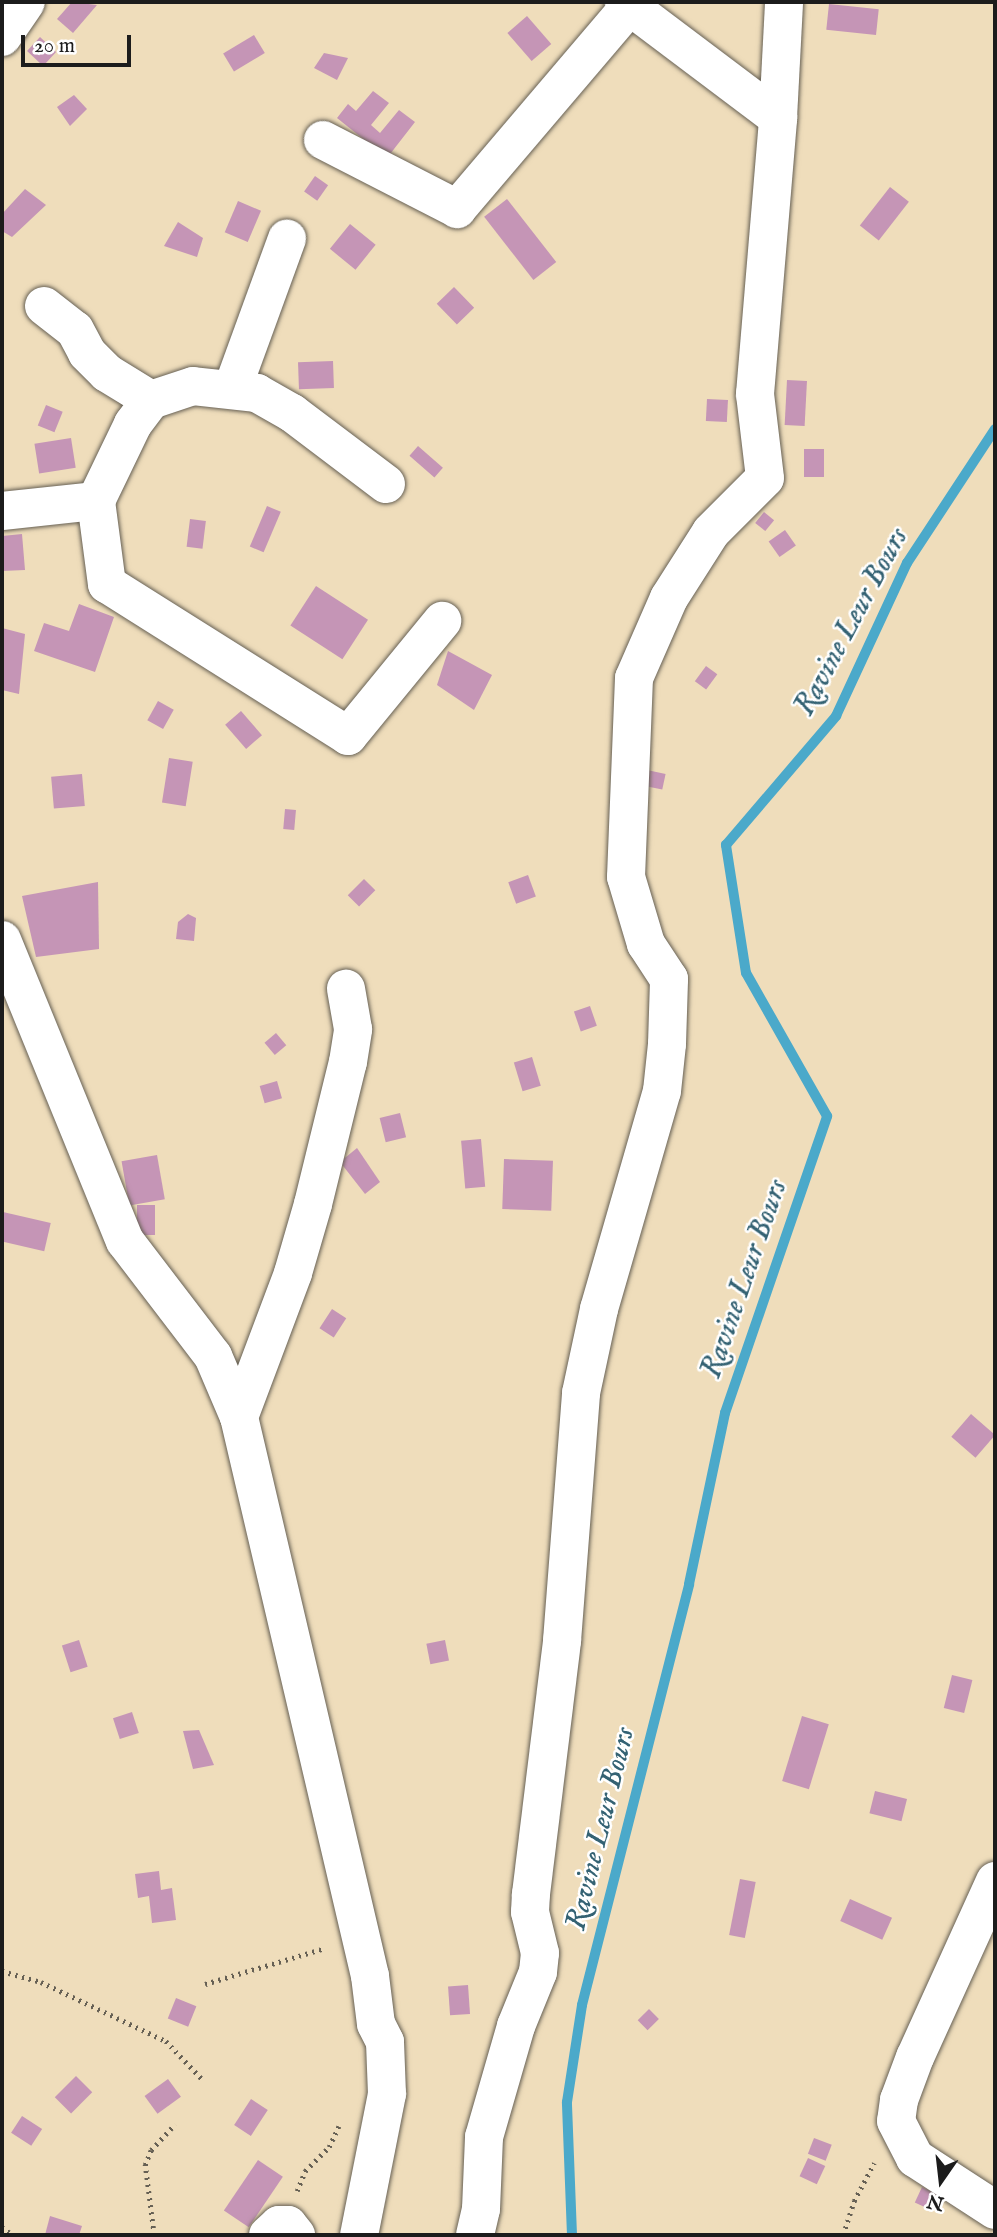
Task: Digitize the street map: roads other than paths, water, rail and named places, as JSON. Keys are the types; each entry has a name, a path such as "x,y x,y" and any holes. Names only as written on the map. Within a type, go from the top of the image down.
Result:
{"street":[{"path":"2,37 26,2"},
{"path":"475,2235 481,2209 484,2137 501,2089 506,2056 539,1962 531,1894 562,1641 581,1393 598,1309 662,1091 667,1044 669,979 646,944 626,877 634,678 669,598 697,554 712,532 765,478 755,394 785,2"},
{"path":"323,140 457,209 626,4 778,118"},
{"path":"233,387 287,239"},
{"path":"44,306 75,330 87,353 107,373 151,400"},
{"path":"386,484 292,413 257,393 233,387 192,386 151,400 133,424 96,501 107,584 348,736 442,621"},
{"path":"2,511 96,501"},
{"path":"2,940 125,1241 213,1356 239,1417 360,1941 376,2024 385,2042 387,2094 359,2235"},
{"path":"239,1417 293,1273 313,1204 348,1062 352,1029 346,989"},
{"path":"995,1881 915,2057 899,2100 897,2121 915,2158 995,2210"}],"waterway":[{"name":"Ravine Leur Bours","path":"572,2235 567,2102 582,2005 689,1584 725,1413 827,1116 746,973 726,845 836,716 907,563 995,429"}]}
